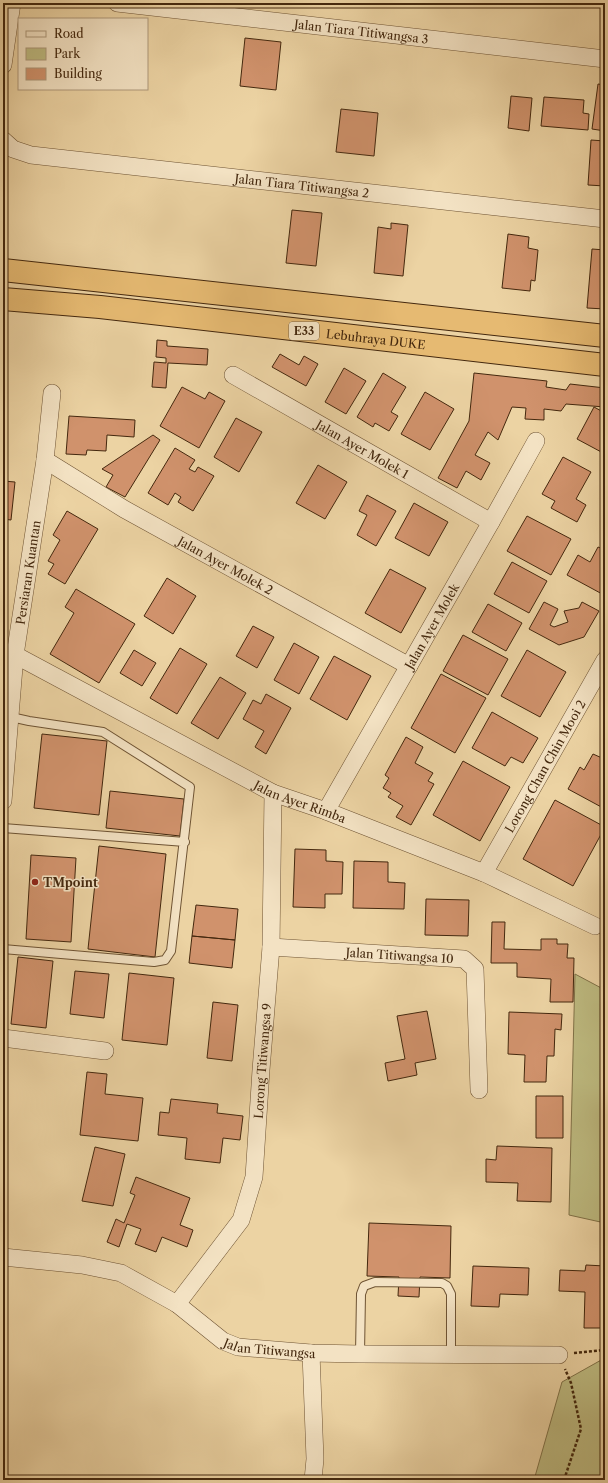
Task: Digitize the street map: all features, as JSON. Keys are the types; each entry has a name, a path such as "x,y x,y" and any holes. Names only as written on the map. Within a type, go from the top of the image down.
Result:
{"highway":[{"name":"E33","path":"3,270 605,336"},
{"name":"Lebuhraya DUKE","path":"3,299 100,307 605,365"}],"street":[{"path":"3,65 12,3"},
{"name":"Jalan Tiara Titiwangsa 3","path":"117,3 605,59"},
{"name":"Jalan Tiara Titiwangsa 2","path":"3,140 13,149 31,155 605,219"},
{"name":"Jalan Ayer Molek 1","path":"233,375 491,522"},
{"name":"Persiaran Kuantan","path":"3,801 11,717 9,654 45,460 52,393"},
{"name":"Jalan Ayer Molek","path":"326,811 536,441"},
{"name":"Jalan Ayer Molek 2","path":"45,460 124,509 409,666"},
{"name":"Jalan Ayer Rimba","path":"9,654 273,793 326,811 484,873 598,928"},
{"name":"Lorong Chan Chin Mooi 2","path":"484,873 605,660"},
{"name":"Lorong Titiwangsa 9","path":"177,1304 241,1220 254,1177 260,1070 271,947 273,793"},
{"name":"Jalan Titiwangsa 10","path":"271,947 464,958 476,969 479,1090"},
{"path":"3,1038 105,1051"},
{"name":"Jalan Titiwangsa","path":"3,1257 82,1265 121,1273 177,1304 223,1342 238,1348 311,1353 360,1354 559,1354"},
{"path":"311,1353 315,1459 313,1480"}],"lane":[{"path":"3,948 154,962 165,960 171,951 190,787 103,732 11,717"},
{"path":"3,828 184,842"},
{"path":"360,1354 361,1294 364,1286 375,1282 442,1283 447,1286 451,1294 451,1354"}],"path":[{"path":"564,1480 581,1429 571,1383 559,1354 605,1350"}],"green space":[{"path":"575,974 605,990 605,1223 569,1215"},
{"path":"605,1355 605,1480 534,1480 562,1382 603,1359"}],"building":[{"path":"245,38 281,42 276,90 240,86"},
{"path":"598,84 605,85 605,131 592,129"},
{"path":"511,96 532,98 529,131 508,128"},
{"path":"544,97 584,100 583,113 589,114 588,130 541,126"},
{"path":"341,109 378,113 374,156 336,152"},
{"path":"591,140 605,141 605,186 588,185"},
{"path":"292,210 322,213 316,266 286,263"},
{"path":"391,223 408,225 403,276 374,273 378,227 391,229"},
{"path":"508,234 529,237 528,248 538,250 535,281 531,280 530,291 502,288"},
{"path":"592,249 605,250 605,309 587,308"},
{"path":"157,340 167,341 167,346 208,349 207,365 168,363 166,388 152,387 154,362 166,363 166,358 156,357"},
{"path":"280,354 299,365 304,356 318,364 306,386 272,367"},
{"path":"344,368 366,381 346,414 325,402"},
{"path":"383,373 406,387 391,412 398,416 389,431 375,423 373,427 357,417"},
{"path":"474,373 547,381 546,387 566,390 570,384 605,388 605,407 566,404 561,411 544,409 544,420 525,419 526,408 512,407 498,440 488,432 475,455 490,463 481,480 466,471 457,488 438,478 469,421"},
{"path":"182,387 205,399 209,392 225,401 199,448 160,426"},
{"path":"425,392 454,409 430,450 401,434"},
{"path":"594,407 605,413 605,454 577,439"},
{"path":"69,416 135,420 134,437 107,435 106,451 87,450 86,455 66,454"},
{"path":"236,418 262,432 239,472 214,457"},
{"path":"153,435 160,440 125,497 106,487 113,475 102,469"},
{"path":"175,448 195,460 189,469 195,472 198,467 214,476 193,511 178,502 181,497 175,493 168,505 148,493"},
{"path":"563,457 591,472 576,499 586,505 577,522 551,508 555,501 542,494"},
{"path":"318,465 347,482 325,519 296,503"},
{"path":"3,481 15,482 11,520 3,519"},
{"path":"367,495 396,511 376,546 357,535 367,515 359,511"},
{"path":"414,503 448,522 429,556 395,538"},
{"path":"67,511 98,529 65,584 48,574 54,564 48,561 60,540 53,535"},
{"path":"527,516 571,539 551,575 507,551"},
{"path":"605,545 604,595 567,575 578,555 590,562 598,547 603,549"},
{"path":"512,562 547,581 529,613 494,594"},
{"path":"390,569 426,588 401,633 365,613"},
{"path":"167,578 196,596 173,634 144,616"},
{"path":"76,589 135,624 99,683 50,654 74,613 65,607"},
{"path":"544,602 558,609 550,625 554,627 568,622 564,611 579,608 582,602 599,611 584,637 559,645 529,629"},
{"path":"488,604 522,623 506,651 472,632"},
{"path":"253,626 274,637 257,668 236,656"},
{"path":"463,635 508,659 488,695 443,671"},
{"path":"294,643 319,657 299,694 274,680"},
{"path":"180,648 207,664 177,714 150,698"},
{"path":"134,650 156,663 142,686 120,673"},
{"path":"527,650 566,672 540,717 501,696"},
{"path":"334,656 371,676 347,720 310,699"},
{"path":"441,674 486,698 455,753 411,728"},
{"path":"220,677 246,693 218,739 191,723"},
{"path":"266,694 291,708 266,754 255,747 264,731 243,719 253,700 261,704"},
{"path":"492,712 538,738 523,763 511,757 505,766 472,748"},
{"path":"42,734 107,741 99,815 34,808"},
{"path":"406,737 423,747 415,763 433,773 428,781 434,784 411,825 396,817 403,806 388,797 391,793 383,788 389,778 385,775"},
{"path":"605,753 605,809 568,789 580,767 584,770 593,754 602,758"},
{"path":"463,761 510,787 480,841 433,815"},
{"path":"110,791 184,799 180,836 106,828"},
{"path":"555,800 605,827 573,886 523,859"},
{"path":"99,846 166,854 155,957 88,949"},
{"path":"295,849 326,850 326,861 343,862 342,894 325,894 325,908 293,907"},
{"path":"31,855 76,858 71,942 26,939"},
{"path":"354,861 388,862 388,882 405,883 404,909 353,908"},
{"path":"426,899 469,900 468,936 425,935"},
{"path":"196,905 238,909 235,940 192,936"},
{"path":"492,922 505,922 504,949 541,950 541,939 557,939 557,944 568,944 567,958 574,958 573,1002 550,1002 551,979 517,977 517,963 491,963"},
{"path":"192,936 235,940 232,968 189,963"},
{"path":"18,957 53,961 46,1028 11,1024"},
{"path":"75,971 109,974 104,1018 70,1014"},
{"path":"129,973 174,978 167,1045 122,1040"},
{"path":"213,1002 238,1005 232,1061 207,1058"},
{"path":"427,1011 436,1059 415,1063 417,1075 388,1081 385,1063 405,1059 397,1016"},
{"path":"509,1012 562,1014 561,1030 555,1029 554,1056 547,1056 546,1082 524,1082 525,1055 508,1054"},
{"path":"87,1072 107,1074 105,1094 143,1098 138,1141 80,1135"},
{"path":"536,1096 563,1096 563,1138 536,1138"},
{"path":"171,1099 218,1104 217,1113 243,1116 240,1140 223,1138 220,1163 185,1159 187,1138 158,1135 160,1112 169,1113"},
{"path":"497,1146 552,1148 551,1202 517,1201 518,1183 486,1182 486,1159 496,1160"},
{"path":"95,1147 125,1154 113,1206 82,1201"},
{"path":"136,1177 190,1198 180,1225 193,1230 187,1247 162,1237 156,1252 135,1244 141,1229 127,1224 119,1247 107,1242 116,1219 124,1223 135,1195 130,1193"},
{"path":"369,1223 451,1226 450,1278 420,1277 419,1297 398,1296 399,1277 367,1276"},
{"path":"586,1265 605,1266 603,1328 584,1328 585,1292 559,1291 560,1270 585,1271"},
{"path":"473,1266 529,1268 528,1295 500,1294 499,1307 471,1306"}],"place":[{"name":"TMpoint","path":"35,882"}]}
